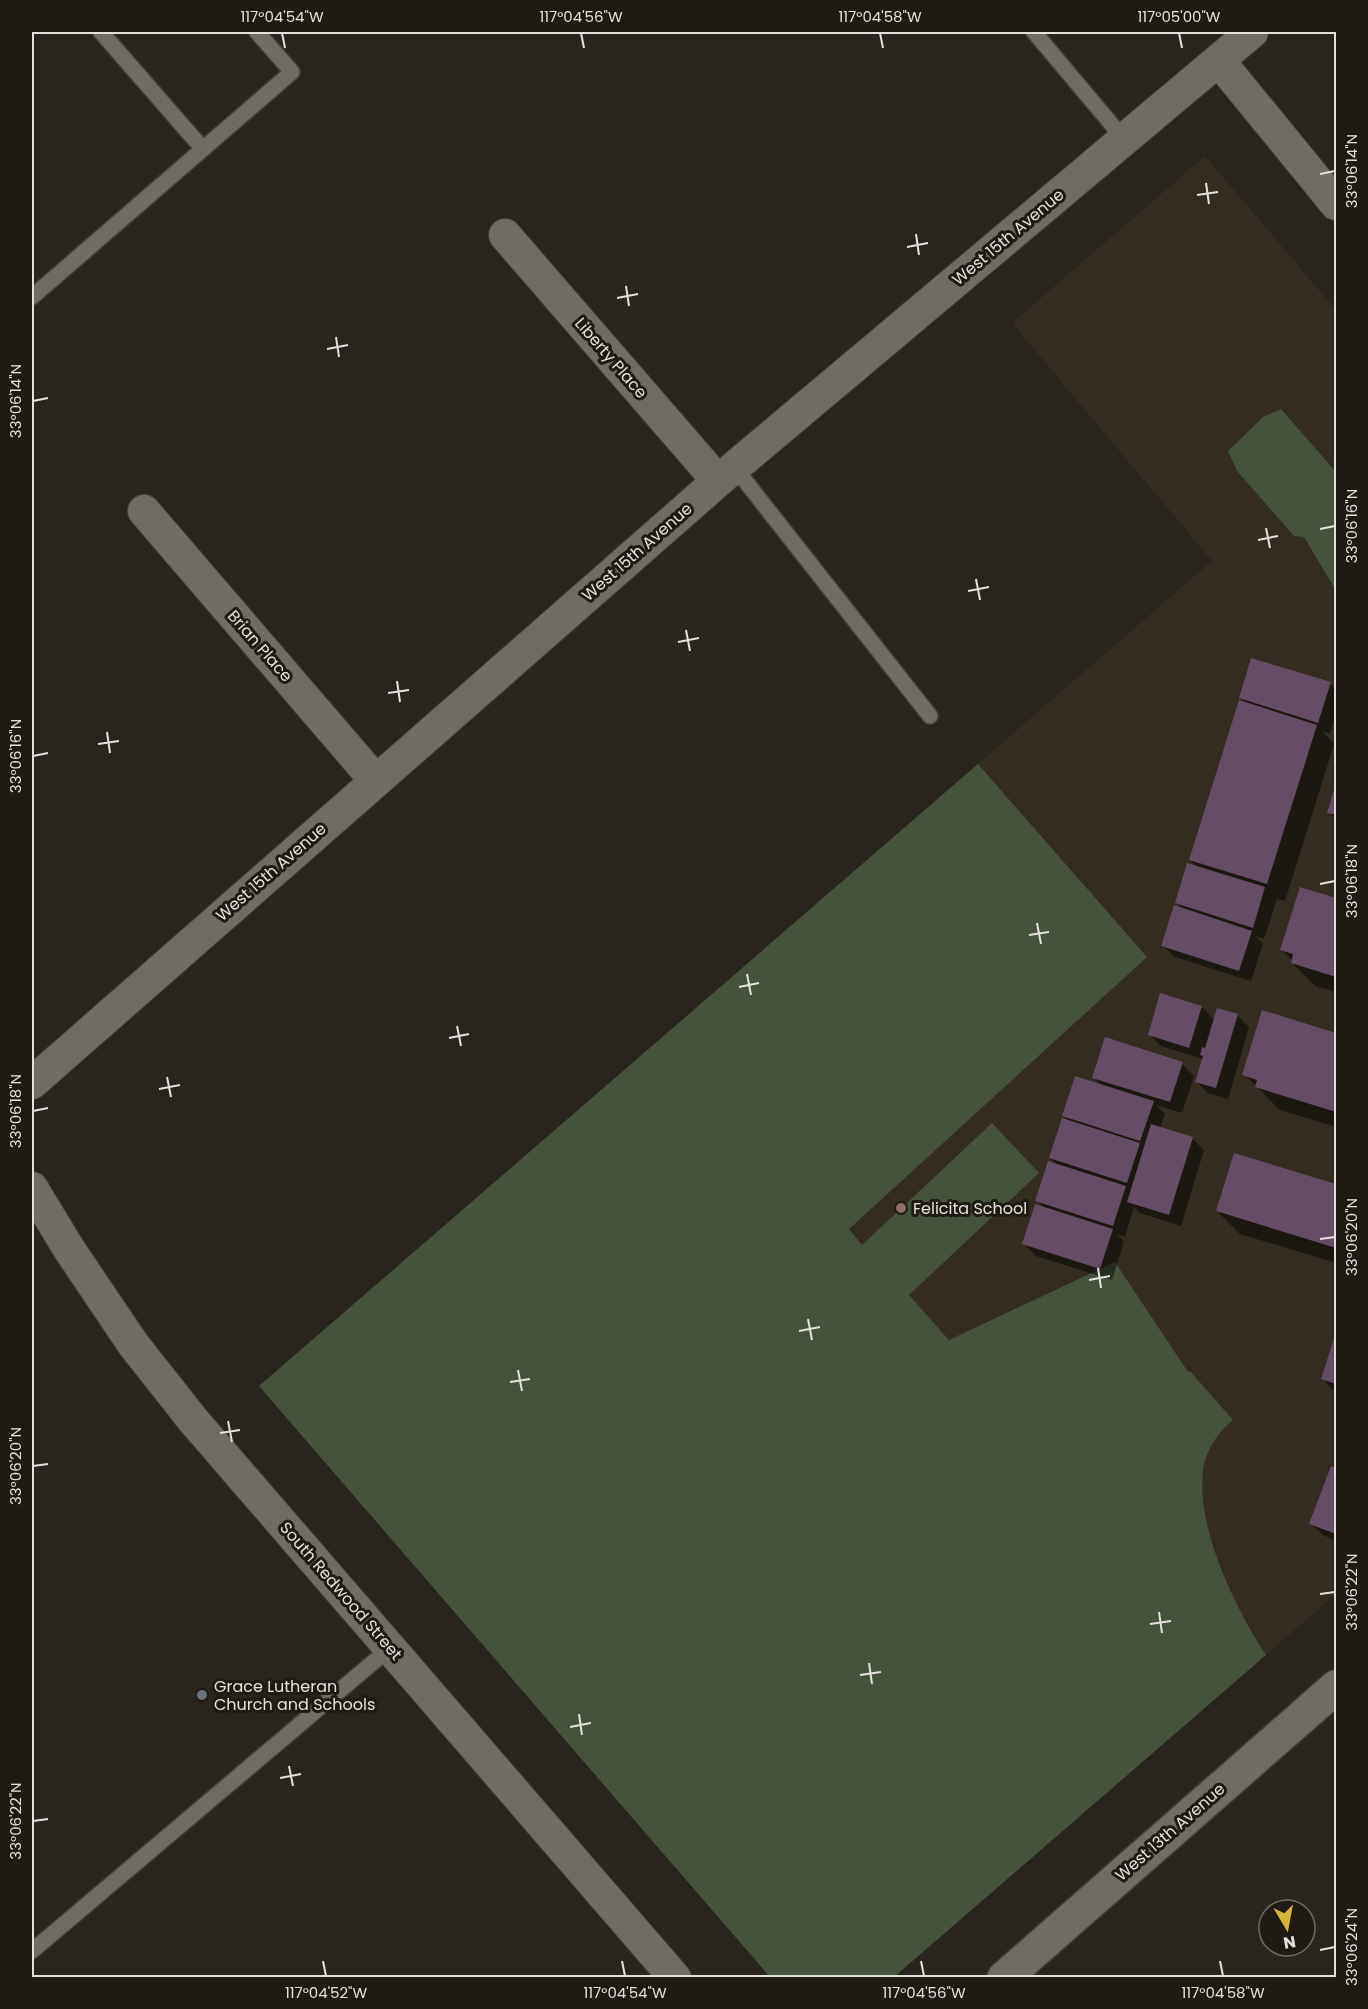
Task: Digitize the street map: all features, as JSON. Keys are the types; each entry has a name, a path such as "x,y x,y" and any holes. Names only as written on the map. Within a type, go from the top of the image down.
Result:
{"street":[{"name":"West 15th Avenue","path":"32,1083 726,475 1252,32"},
{"path":"1219,61 1336,204"},
{"name":"Liberty Place","path":"505,235 726,475"},
{"name":"Brian Place","path":"144,511 376,781"},
{"name":"South Redwood Street","path":"32,1188 69,1249 133,1344 193,1420 675,1977"},
{"name":"West 13th Avenue","path":"1004,1977 1336,1687"}],"lane":[{"path":"101,32 203,149"},
{"path":"32,297 292,72 257,32"},
{"path":"1034,32 1124,139"},
{"path":"726,475 930,716"},
{"path":"32,1951 390,1648"}],"shaded area":[{"name":"Felicita School","path":"1205,156 1336,310 1336,1594 894,1977 770,1977 259,1386 1212,561 1012,323"}],"green space":[{"path":"1281,409 1336,472 1335,589 1304,537 1294,536 1237,471 1228,451 1263,417"},
{"name":"Felicita School","path":"978,764 1147,957 849,1229 862,1245 992,1123 1039,1173 909,1295 949,1340 1115,1262 1188,1372 1190,1371 1233,1420 1222,1430 1207,1455 1203,1470 1202,1493 1212,1542 1220,1567 1242,1614 1266,1655 894,1977 770,1977 259,1386"}],"building":[{"path":"1251,658 1331,682 1318,723 1239,698"},
{"path":"1239,700 1317,725 1267,884 1189,860"},
{"path":"1336,783 1336,815 1327,813"},
{"path":"1187,863 1265,887 1253,928 1175,903"},
{"path":"1300,887 1336,898 1336,977 1291,963 1293,954 1280,950"},
{"path":"1174,905 1252,931 1239,971 1161,946"},
{"path":"1160,993 1202,1006 1189,1048 1148,1035"},
{"path":"1217,1008 1238,1014 1216,1088 1195,1082 1203,1056 1200,1055 1202,1047 1205,1048"},
{"path":"1262,1010 1336,1033 1336,1112 1255,1087 1257,1080 1242,1075"},
{"path":"1105,1037 1183,1062 1170,1102 1092,1078"},
{"path":"1075,1076 1154,1101 1140,1141 1062,1116"},
{"path":"1062,1118 1140,1143 1127,1183 1049,1158"},
{"path":"1151,1124 1193,1137 1169,1215 1127,1202"},
{"path":"1234,1153 1336,1184 1336,1248 1216,1211"},
{"path":"1048,1161 1126,1186 1113,1226 1035,1201"},
{"path":"1035,1204 1113,1229 1100,1269 1022,1244"},
{"path":"1336,1332 1336,1384 1321,1379"},
{"path":"1331,1466 1336,1468 1336,1534 1309,1524"}],"place":[{"name":"Felicita School","path":"901,1208"},
{"name":"Grace Lutheran Church and Schools","path":"202,1695"}]}
